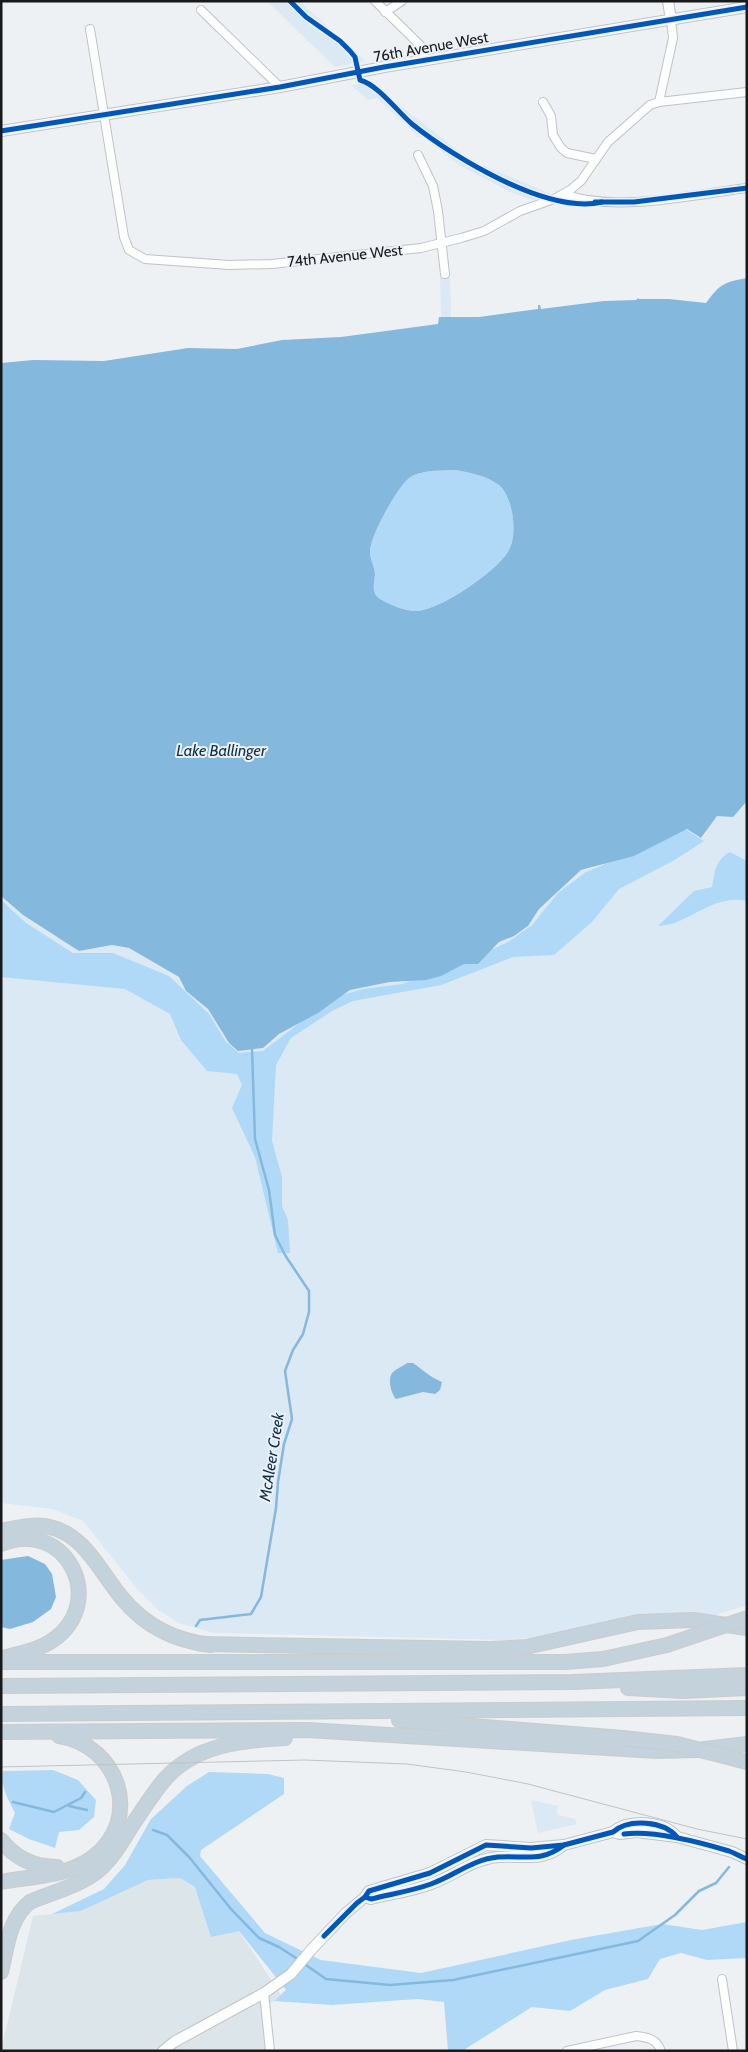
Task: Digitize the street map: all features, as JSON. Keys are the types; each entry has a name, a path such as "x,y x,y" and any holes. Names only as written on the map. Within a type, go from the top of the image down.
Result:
{"highway":[{"path":"1,1526 19,1528"},
{"path":"1,1530 49,1527 70,1536 92,1558 122,1598 138,1615 171,1636 202,1644 373,1663"},
{"path":"1,1544 18,1539 32,1539 52,1546 60,1551 71,1566 78,1582 79,1592 75,1613 63,1632 54,1640 38,1648 1,1658"},
{"path":"1,1662 565,1662 603,1659 667,1645 747,1618"},
{"path":"202,1644 490,1649 526,1647 638,1622 693,1620 747,1628"},
{"path":"1,1686 573,1682 747,1675"},
{"path":"573,1682 668,1691 747,1688"},
{"path":"1,1714 747,1708"},
{"path":"308,1712 677,1744 747,1762"},
{"path":"1,1732 307,1730 636,1751 697,1750 747,1744"},
{"path":"1,1882 70,1870 93,1857 111,1838 120,1813 119,1790 111,1769 92,1748 76,1740 23,1732"},
{"path":"1,1972 11,1928 16,1915 23,1907 98,1871 110,1859 166,1778 194,1756 228,1745 270,1739 416,1737"},
{"path":"1,1840 17,1856 40,1866 69,1866 93,1857"}],"street":[{"path":"375,1 420,45 425,60"},
{"path":"385,12 402,1"},
{"path":"668,1 673,38 659,102 747,92"},
{"name":"76th Avenue West","path":"1,131 280,87 425,60 747,7"},
{"path":"201,10 280,87"},
{"path":"90,29 104,114"},
{"path":"543,102 551,116 554,135 560,148 567,153 596,159"},
{"name":"74th Avenue West","path":"104,114 124,237 128,250 145,259 229,265 277,263 421,248 484,231 520,211 564,194 581,181 608,142 650,105 659,102"},
{"path":"418,155 433,186 442,242 444,274"},
{"path":"564,194 582,200 619,203 747,188"},
{"path":"163,2051 174,2042 264,1992 291,1974 307,1954 369,1891 430,1873 469,1852 486,1846 531,1848 564,1845 613,1832 619,1827 643,1822 671,1830 677,1837 732,1852 747,1859"},
{"path":"732,1852 747,1850"},
{"path":"722,1978 733,2051"},
{"path":"264,1992 270,2051"},
{"path":"567,2051 636,2036 656,2041 661,2051"}],"shaded area":[{"path":"267,1 299,1 365,61 335,67"},
{"path":"374,82 380,90 470,160 551,194 532,200 510,192 459,165 422,136 419,137 377,98 368,100 351,85"},
{"path":"440,274 450,274 451,317 441,317"},
{"path":"456,470 489,479 499,485 504,491 513,516 513,535 509,550 493,568 467,588 426,609 407,610 380,599 374,591 375,572 370,552 374,535 391,503 403,485 413,476 431,471"},
{"path":"747,801 747,1605 716,1615 686,1614 539,1637 506,1640 213,1633 179,1623 158,1610 137,1589 83,1521 52,1509 1,1503 1,896 23,915 53,935 94,949 112,945 129,948 179,977 186,991 208,1009 229,1043 238,1050 263,1048 279,1034 318,1013 350,990 390,982 408,981 478,964 499,942 514,936 528,926 539,909 581,870 596,867 650,848 687,829 702,838 717,815 733,817"},
{"path":"683,828 704,841 673,861 619,889 592,922 554,955 513,957 441,985 353,1001 332,1011 291,1038 276,1065 272,1141 282,1177 282,1206 288,1220 290,1253 278,1253 255,1157 232,1108 242,1085 237,1074 207,1071 181,1040 170,1014 125,989 1,977 1,900 26,923 73,953 113,953 169,976 209,1014 226,1042 239,1053 263,1051 332,998 363,989 402,984 476,957 508,942 532,925 558,893 586,872 647,847"},
{"path":"730,852 747,861 747,901 728,900 710,906 675,923 658,926 694,891 712,887 715,871 721,859"},
{"path":"53,1770 78,1780 96,1800 94,1817 79,1830 59,1832 55,1848 29,1839 9,1829 15,1813 5,1792 2,1777 3,1771"},
{"path":"209,1772 268,1774 284,1778 284,1794 201,1850 200,1856 265,1933 321,1960 421,1973 571,1940 662,1924 702,1930 747,1922 747,1961 746,1958 707,1960 681,1953 660,1959 648,1979 605,1990 570,2011 532,2007 462,2051 448,2051 444,2002 418,1999 332,2005 274,2001 286,1990 239,1931 211,1937 195,1887 180,1878 148,1880 81,1911 52,1914 104,1889 125,1865 151,1819 187,1786"},
{"path":"531,1800 558,1806 556,1812 559,1815 575,1819 577,1824 538,1833"},
{"path":"180,1878 195,1887 239,1931 281,1995 263,2010 266,2051 1,2050 33,1916 81,1911 148,1880"}],"water":[{"name":"Lake Ballinger","path":"747,278 747,801 733,817 717,816 701,838 687,829 634,856 581,870 539,909 528,926 514,936 499,942 478,964 464,964 441,976 426,980 390,982 350,990 318,1013 279,1034 263,1048 238,1051 229,1043 208,1009 186,991 179,977 129,948 112,945 79,951 23,915 1,896 1,363 33,360 104,361 188,348 237,349 282,340 341,337 438,324 439,317 479,317 538,309 538,305 540,305 541,309 604,301 636,300 638,298 706,303 723,285","holes":["456,470 489,479 499,485 504,491 513,516 513,535 509,550 493,568 467,588 453,597 426,609 407,610 380,599 374,591 375,575 370,552 374,535 384,514 408,479 425,472"]},
{"path":"407,1363 413,1363 430,1376 442,1382 440,1390 435,1394 423,1392 396,1399 390,1386 390,1378 394,1371"},
{"path":"28,1556 45,1564 52,1574 56,1597 51,1609 33,1622 10,1629 1,1627 1,1560"}],"waterway":[{"name":"McAleer Creek","path":"196,1626 200,1620 251,1614 261,1597 276,1508 284,1444 292,1419 285,1371 293,1350 303,1334 309,1312 309,1291 285,1255 275,1235 269,1190 255,1139 252,1049"},
{"name":"McAleer Creek","path":"13,1802 54,1812 81,1798 85,1792"},
{"path":"69,1806 87,1810"},
{"path":"153,1830 167,1835 189,1857 231,1909 259,1938 279,1947 299,1960"},
{"path":"412,1883 434,1877 462,1862"},
{"path":"303,1963 326,1979 390,1985 453,1980 638,1941 675,1915 699,1891 716,1883 729,1867"}],"tram line":[{"path":"1,1767 305,1760 407,1764 466,1772 528,1784 697,1829 747,1839"}],"cycle path":[{"path":"290,1 306,17 340,41 350,51 355,57 360,80 374,87 412,124 451,152 476,167 529,192 555,200 580,204 602,202"},
{"path":"1,131 280,87 384,67 747,7"},
{"path":"595,202 634,202 747,188"},
{"path":"324,1936 369,1891 430,1873 486,1845 531,1848 564,1845 613,1832 637,1823 646,1823 664,1828 677,1837"},
{"path":"624,1834 663,1835 729,1851 747,1859"},
{"path":"365,1897 371,1899 409,1891 439,1881 472,1864 489,1858 540,1856 556,1851 564,1845"}]}
